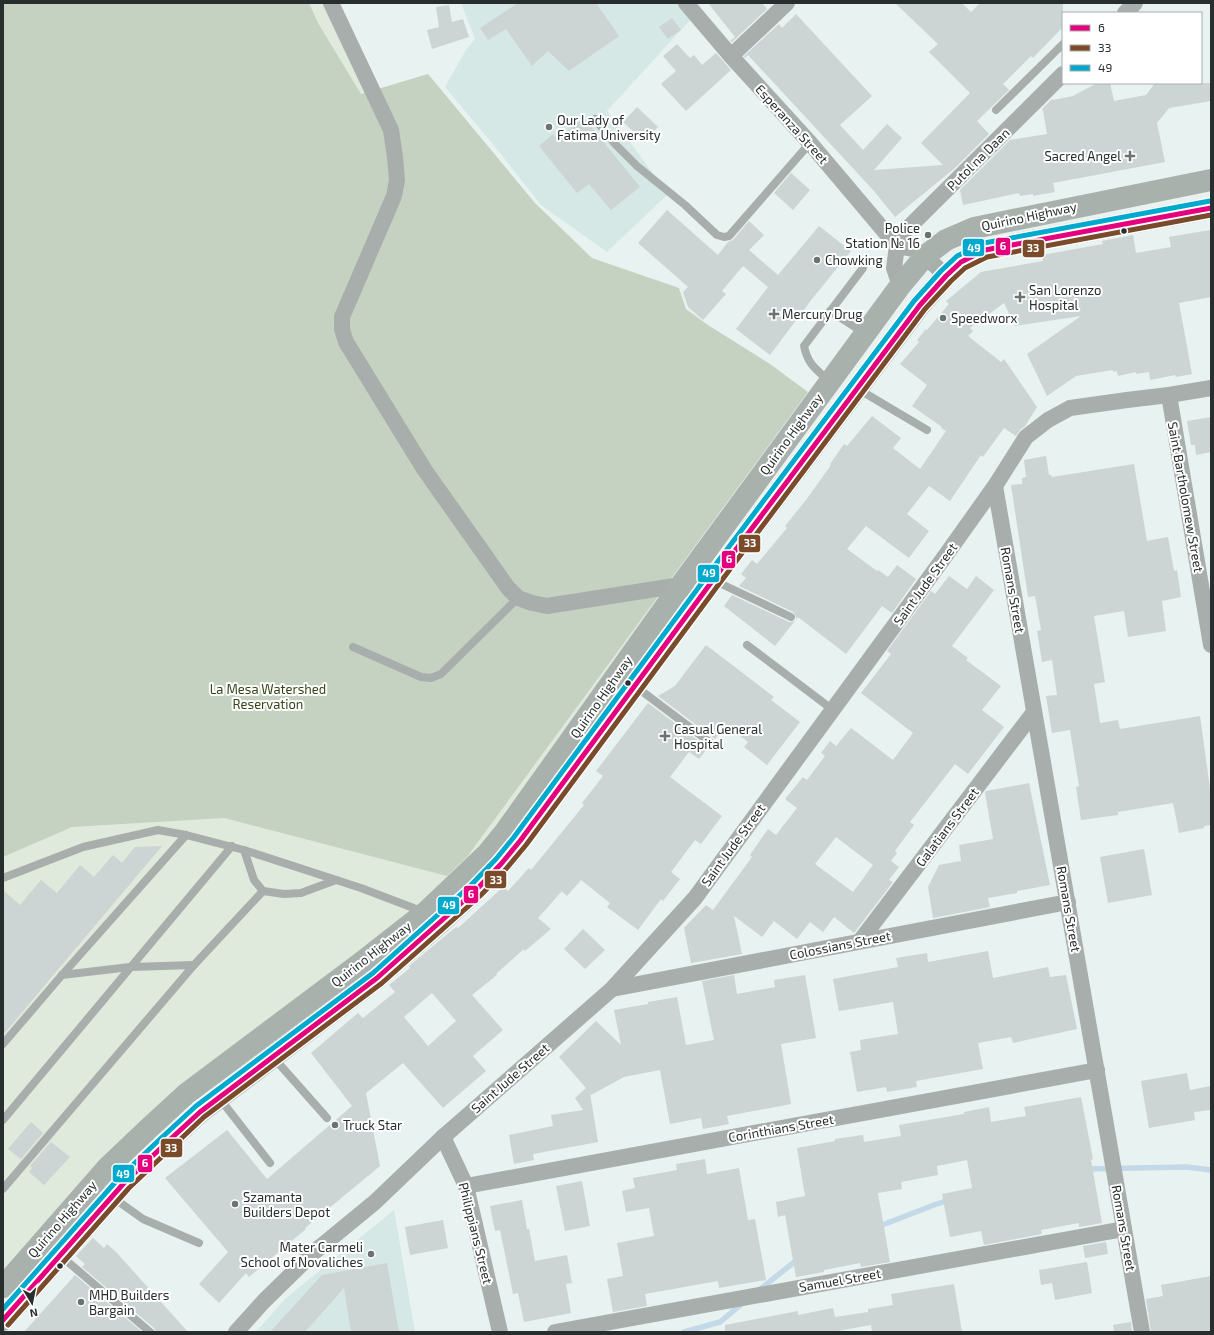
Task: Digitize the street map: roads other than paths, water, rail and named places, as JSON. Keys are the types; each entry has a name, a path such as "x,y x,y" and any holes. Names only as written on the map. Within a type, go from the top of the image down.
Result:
{"main road":[{"name":"Quirino Highway","path":"3,1320 124,1183 157,1152 200,1112 376,978 434,917 505,832 681,585 829,382 900,286 925,256 946,240 974,228 1211,180"},
{"name":"Quirino Highway","path":"3,1287 107,1168 186,1094 362,962 434,917 501,864 920,305 946,276 962,262 986,250 1211,208"}],"street":[{"path":"331,3 391,130 396,157 397,180 394,196 342,317 342,329 346,342 424,469 508,588 518,598 547,606 681,585 700,598"},
{"name":"Esperanza Street","path":"686,3 731,56 810,143 895,244"},
{"path":"731,56 787,3"},
{"path":"1126,12 1135,3"},
{"name":"Putol na Daan","path":"895,244 1062,75"},
{"path":"900,286 894,268 895,244 914,249 925,256 946,276"},
{"name":"Saint Jude Street","path":"236,1332 264,1301 313,1253 375,1202 443,1137 612,988 695,898 943,559 995,486 1026,437 1048,420 1070,408 1211,388"},
{"name":"Saint Bartholomew Street","path":"1169,395 1207,604 1211,645"},
{"name":"Romans Street","path":"995,486 1142,1332"},
{"name":"Galatians Street","path":"860,941 1034,712"},
{"name":"Colossians Street","path":"612,988 1068,902"},
{"name":"Corinthians Street","path":"466,1186 1097,1070"},
{"name":"Philippians Street","path":"443,1137 466,1186 500,1332"},
{"name":"Samuel Street","path":"555,1332 1124,1229"}],"lane":[{"path":"996,110 1062,45"},
{"path":"595,119 615,144 643,171 685,205 717,235 724,237 728,236 810,143"},
{"path":"829,382 810,364 806,356 804,346 863,268"},
{"path":"830,311 865,334"},
{"path":"858,389 927,430"},
{"path":"713,580 791,617"},
{"path":"353,647 421,677 430,678 441,674 518,598"},
{"path":"747,645 833,710"},
{"path":"635,685 716,747"},
{"path":"3,878 83,847 158,830 232,846 336,880 434,917"},
{"path":"3,1044 186,835"},
{"path":"3,1120 232,846"},
{"path":"244,850 254,880 263,891 284,894 301,893 336,880"},
{"path":"5,1185 194,965 263,891"},
{"path":"62,975 130,967 194,965"},
{"path":"273,1057 327,1118"},
{"path":"220,1098 270,1163"},
{"path":"104,1205 115,1199 143,1219 199,1243"},
{"path":"60,1256 150,1332"}],"waterway":[{"path":"1085,1169 1186,1167 1211,1170"},
{"path":"877,1227 949,1200"},
{"path":"758,1291 798,1259"},
{"path":"684,1332 720,1322 744,1302"}],"place":[{"name":"Our Lady of Fatima University","path":"549,127"},
{"name":"Sacred Angel","path":"1130,156"},
{"name":"Police Station № 16","path":"928,235"},
{"name":"Chowking","path":"817,260"},
{"name":"San Lorenzo Hospital","path":"1020,297"},
{"name":"Mercury Drug","path":"774,314"},
{"name":"Speedworx","path":"943,318"},
{"name":"Casual General Hospital","path":"665,736"},
{"name":"Truck Star","path":"335,1125"},
{"name":"Szamanta Builders Depot","path":"235,1204"},
{"name":"Mater Carmeli School of Novaliches","path":"371,1254"},
{"name":"MHD Builders Bargain","path":"81,1302"}],"park label":[{"name":"La Mesa Watershed Reservation","path":"268,696"}]}
